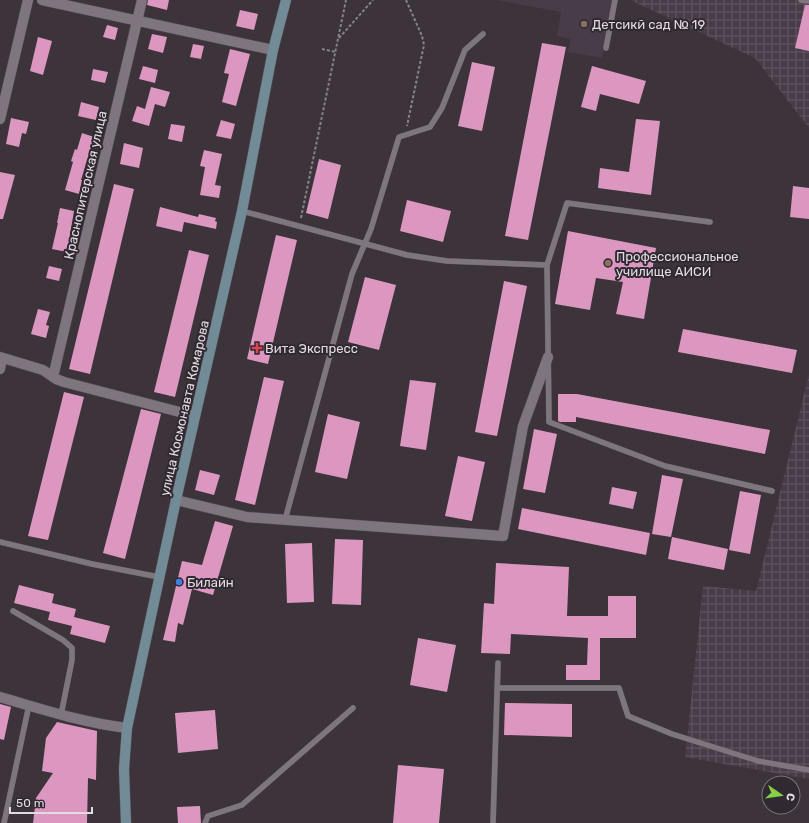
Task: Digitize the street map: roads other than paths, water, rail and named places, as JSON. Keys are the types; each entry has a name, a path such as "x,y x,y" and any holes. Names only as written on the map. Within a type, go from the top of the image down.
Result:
{"main road":[{"name":"улица Космонавта Комарова","path":"126,823 124,769 127,728 176,500 242,211 273,50 286,0"}],"street":[{"path":"0,119 28,0"},
{"path":"42,0 273,50"},
{"name":"Краснопитерская улица","path":"53,377 142,0"},
{"path":"0,369 1,357 43,370 53,377 77,385 195,416"},
{"path":"176,500 247,517 503,536 523,426 548,357"},
{"path":"0,697 101,725 127,728"}],"lane":[{"path":"606,48 615,0"},
{"path":"801,0 809,1"},
{"path":"285,520 352,274 377,212 399,137 430,127 442,108 465,50 483,34"},
{"path":"710,222 568,203 547,265 548,422 664,466 772,491"},
{"path":"242,211 407,254 447,261 547,265"},
{"path":"0,542 92,564 159,577"},
{"path":"13,611 64,640 72,648 72,660 61,715"},
{"path":"493,823 498,663"},
{"path":"497,688 619,688 628,716 672,734 758,761 809,770"},
{"path":"4,823 29,705"},
{"path":"205,823 208,816 242,805 252,798 353,708"}],"place":[{"name":"Детсикй сад № 19","path":"584,24"},
{"name":"Профессиональное училище АИСИ","path":"608,263"},
{"name":"Вита Экспресс","path":"257,348"},
{"name":"Билайн","path":"179,582"}]}
